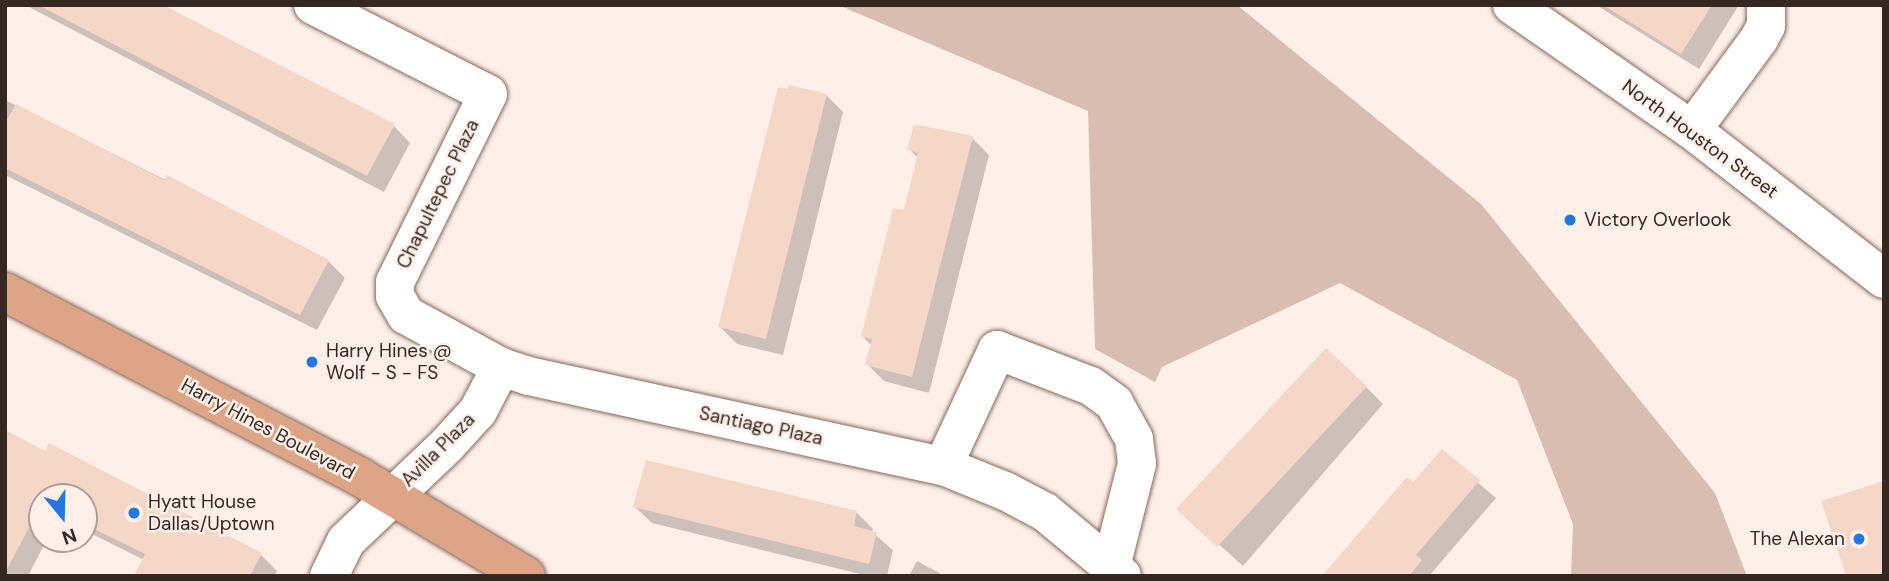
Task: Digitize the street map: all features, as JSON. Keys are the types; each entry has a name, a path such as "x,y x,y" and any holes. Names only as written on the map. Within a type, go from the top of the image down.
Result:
{"main road":[{"name":"Harry Hines Boulevard","path":"5,292 392,495 526,576"}],"street":[{"name":"Chapultepec Plaza","path":"313,5 488,94 401,267 395,282 395,296"},
{"name":"North Houston Street","path":"1512,5 1692,130 1884,279"},
{"path":"1692,130 1759,39 1766,26 1766,5"},
{"name":"Santiago Plaza","path":"395,296 406,315 501,367 529,376 943,466 1005,491 1045,512 1116,571"},
{"path":"943,466 997,350 1091,386 1114,403 1134,439 1137,464 1116,571"},
{"name":"Avilla Plaza","path":"329,576 346,541 447,445 478,411 501,367"}],"shaded area":[{"path":"838,5 1237,5 1481,204 1715,493 1747,576 1571,576 1573,524 1517,380 1340,283 1162,367 1155,382 1095,349 1088,111"}],"building":[{"path":"38,5 163,5 395,124 367,176"},
{"path":"1603,5 1712,5 1681,54"},
{"path":"789,85 827,94 766,339 718,327 778,87 788,89"},
{"path":"16,104 164,180 167,175 329,260 300,315 5,168 5,123"},
{"path":"914,124 973,136 912,377 865,365 872,339 861,337 893,208 904,210 918,153 907,150"},
{"path":"1326,348 1367,386 1217,547 1176,509"},
{"name":"Hyatt House Dallas/Uptown","path":"5,430 45,451 49,443 262,553 250,576 134,576 145,554 98,531 98,483 28,483 28,529 5,573"},
{"path":"1442,449 1480,480 1416,555 1422,560 1409,576 1322,576 1407,477 1413,482"},
{"path":"646,460 857,511 854,526 877,532 869,564 633,507"},
{"name":"The Alexan","path":"1884,481 1884,576 1846,576 1821,501"}],"place":[{"name":"Victory Overlook","path":"1570,220"},
{"name":"Harry Hines @ Wolf - S - FS","path":"312,362"},
{"name":"Hyatt House Dallas/Uptown","path":"134,513"},
{"name":"The Alexan","path":"1859,539"}]}
